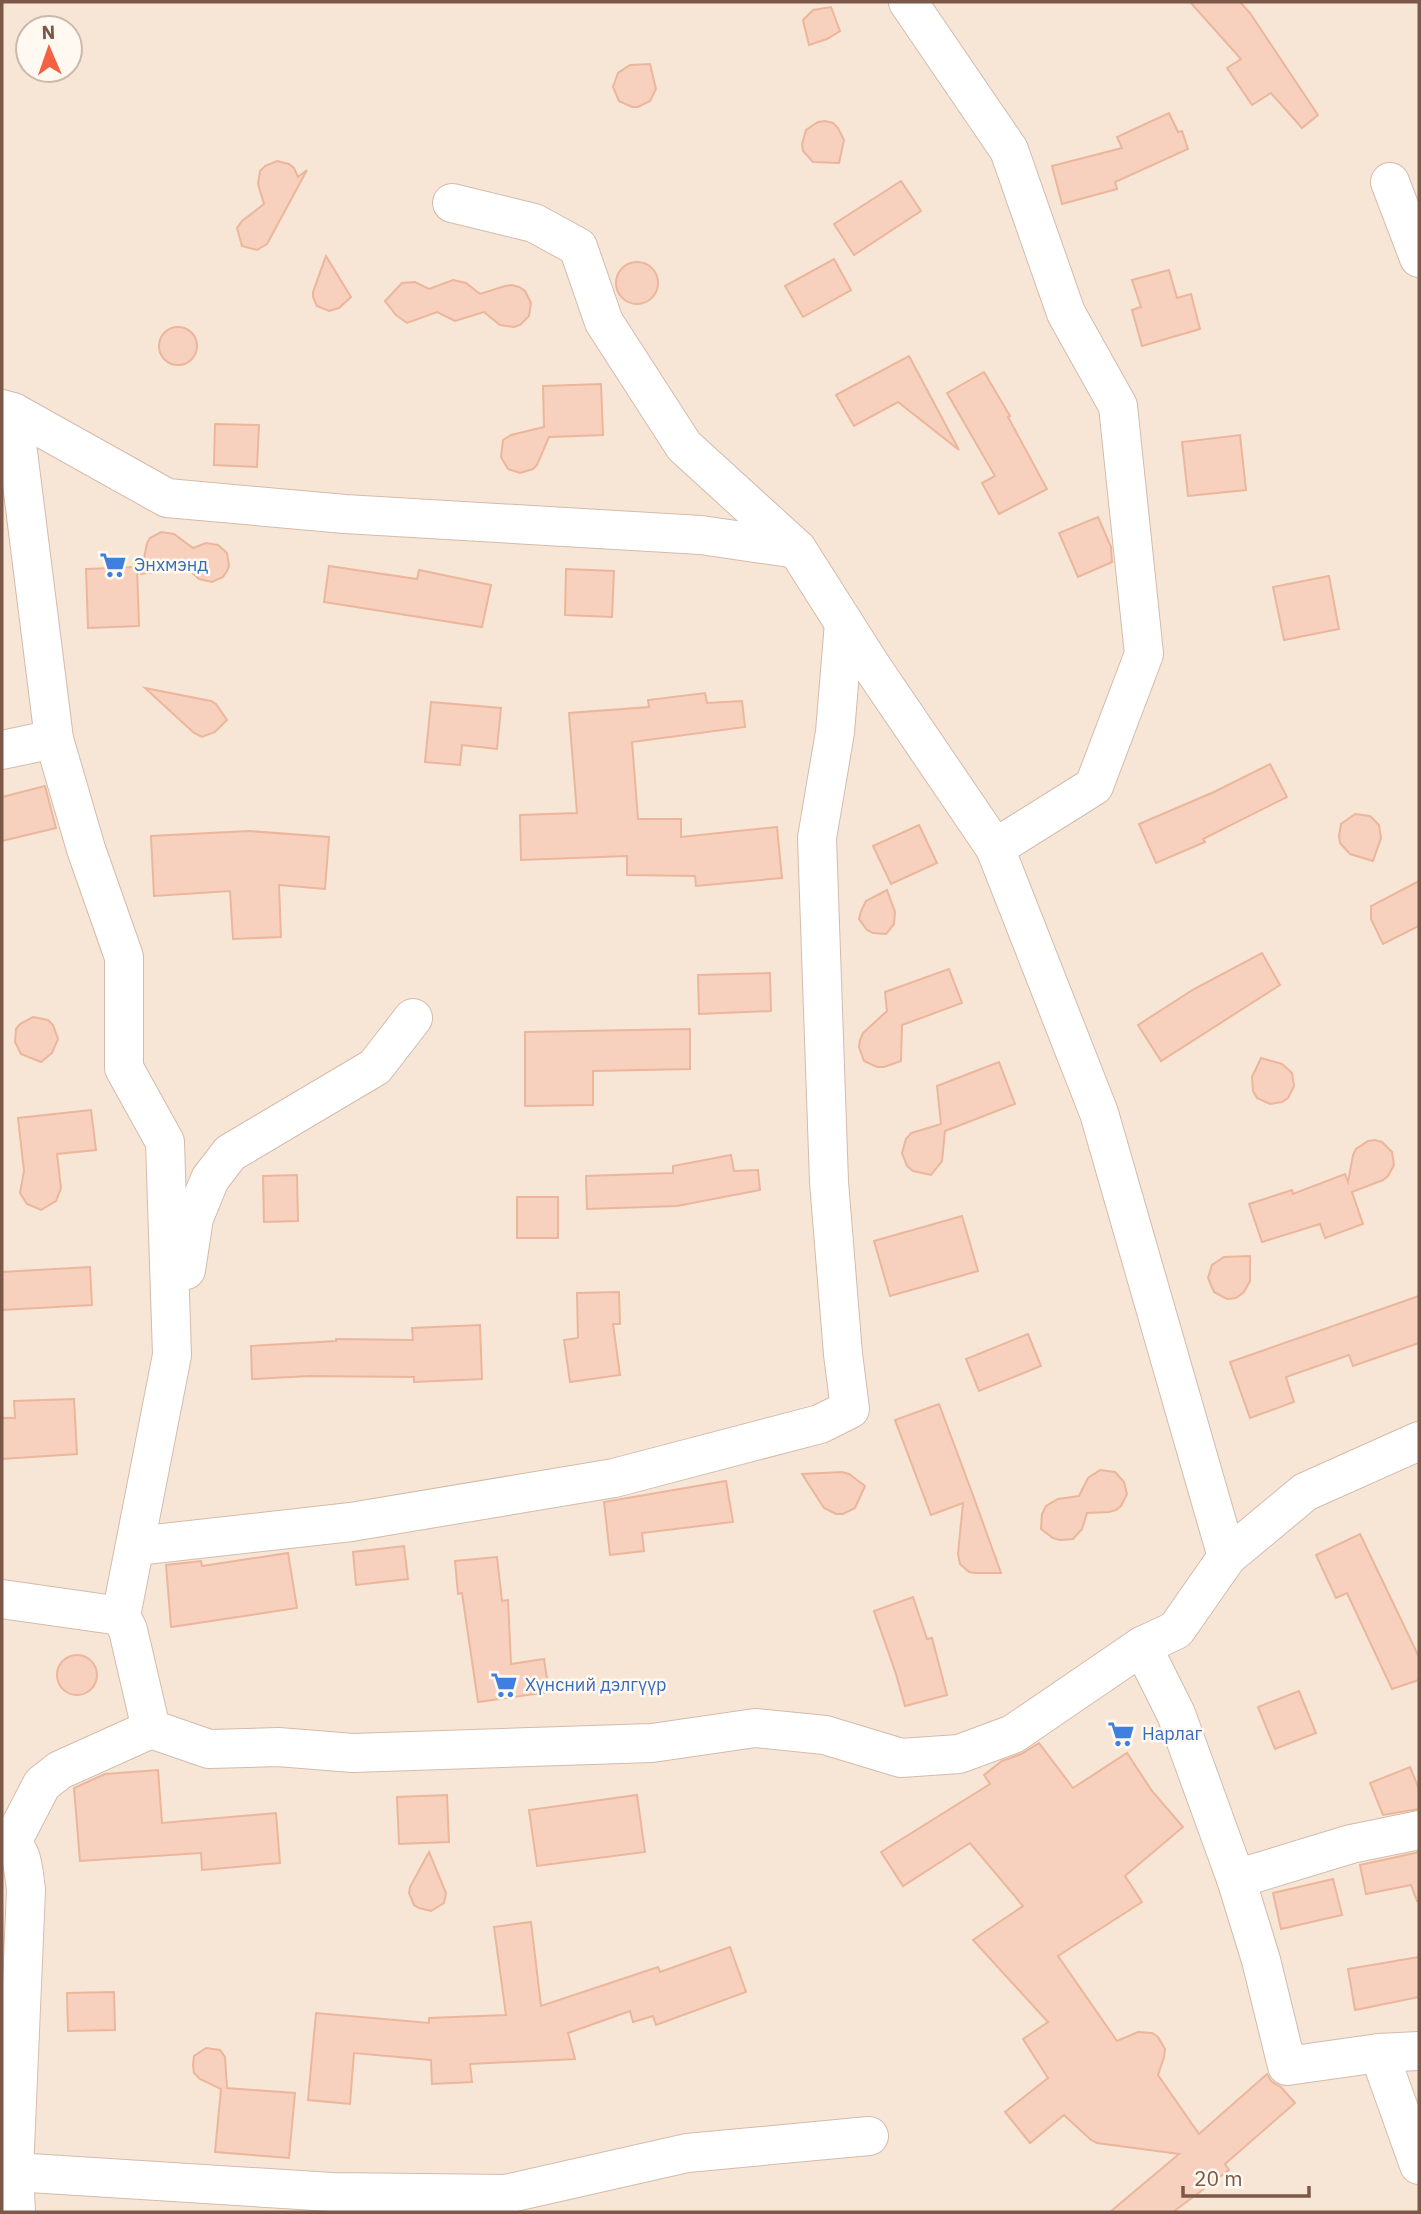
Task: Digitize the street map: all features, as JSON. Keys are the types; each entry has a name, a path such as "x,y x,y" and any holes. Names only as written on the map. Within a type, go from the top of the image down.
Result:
{"street":[{"path":"908,2 1009,150 1066,313 1118,406 1143,640 1144,654 1094,786 995,848"},
{"path":"1390,183 1419,258"},
{"path":"452,202 534,223 578,247 604,322 684,446 797,549 995,848 1099,1113 1227,1557"},
{"path":"7,410 167,498 345,514 701,535 797,549"},
{"path":"7,410 54,739 86,849 124,957 124,1068 165,1142 172,1355"},
{"path":"136,1546 351,1522 614,1478 820,1424 850,1409 829,1182 817,838 835,733 844,623"},
{"path":"2,750 54,739"},
{"path":"151,1729 128,1630 121,1616 172,1355 194,1218 210,1179 230,1153 375,1067 413,1018"},
{"path":"16,2212 11,2032 26,1890 23,1862 7,1839 42,1784 60,1770 151,1729 209,1749 278,1747 352,1753 652,1743 755,1728 825,1735 901,1758 959,1754 1013,1734 1142,1646 1176,1630 1227,1557 1305,1492 1419,1441"},
{"path":"2,1599 121,1616"},
{"path":"1142,1646 1176,1714 1236,1879 1261,1960 1287,2066 1379,2053 1419,2051"},
{"path":"1236,1879 1351,1844 1419,1829"},
{"path":"1379,2053 1419,2165"},
{"path":"14,2172 332,2192 506,2194 687,2153 869,2136"}],"shaded area":[{"path":"2,2 1419,2 1419,2212 2,2212"}],"building":[{"path":"1190,2 1240,2 1318,115 1302,128 1271,93 1252,105 1227,68 1241,59"},
{"path":"831,7 840,31 809,45 803,20 813,10"},
{"path":"650,64 656,89 650,101 632,107 619,101 613,87 618,73 630,65"},
{"path":"1169,113 1178,132 1182,131 1188,149 1115,182 1117,189 1062,204 1052,166 1122,148 1117,137"},
{"path":"825,121 838,128 844,140 839,163 813,162 803,151 806,130"},
{"path":"277,161 289,164 298,177 307,170 267,244 257,250 242,246 237,228 264,204 258,184 260,171"},
{"path":"901,181 921,211 854,255 834,224"},
{"path":"326,256 351,297 339,308 329,311 317,306 313,297"},
{"path":"834,259 851,290 803,317 785,286"},
{"path":"637,262 652,268 658,283 652,298 637,304 622,298 616,283 622,268"},
{"path":"1169,270 1177,298 1191,294 1200,329 1142,346 1132,310 1141,307 1132,280"},
{"path":"453,280 466,283 480,294 505,286 519,287 525,291 531,303 529,316 514,327 500,325 484,312 455,321 437,312 407,323 396,315 385,301 402,283 415,282 429,289"},
{"path":"178,327 192,332 197,346 192,360 178,365 164,360 159,346 164,332"},
{"path":"909,356 959,450 898,402 854,426 836,395"},
{"path":"984,372 1047,489 999,514 982,483 995,476 947,393"},
{"path":"601,384 603,435 549,437 533,469 520,473 508,469 501,457 503,440 511,435 544,427 543,386"},
{"path":"215,424 259,425 257,467 214,465"},
{"path":"1240,435 1246,490 1188,496 1182,442"},
{"path":"1098,517 1111,547 1112,562 1078,577 1059,533"},
{"path":"161,532 174,534 193,548 206,543 218,545 227,553 227,571 223,577 212,582 199,579 186,567 141,574 147,543"},
{"path":"329,566 417,579 419,570 491,585 482,627 324,602"},
{"path":"137,567 139,626 88,628 86,569"},
{"path":"566,569 614,571 612,617 565,615"},
{"path":"1329,576 1339,629 1284,640 1273,587"},
{"path":"145,688 211,701 227,720 215,732 202,737 194,733"},
{"path":"705,693 707,703 742,701 745,727 632,742 638,819 681,819 681,837 777,827 782,878 696,886 695,876 627,875 627,856 521,860 520,815 577,813 569,713 649,707 648,700"},
{"path":"431,702 501,708 497,749 462,745 460,765 425,762"},
{"path":"1270,764 1287,797 1203,839 1205,842 1156,863 1139,824 1214,792"},
{"path":"45,786 56,828 2,841 2,797"},
{"path":"1355,814 1370,816 1379,825 1381,838 1373,861 1350,854 1340,843 1341,824"},
{"path":"919,825 937,863 891,884 873,846"},
{"path":"249,831 329,837 325,889 279,885 281,937 233,939 230,891 154,896 151,836"},
{"path":"1419,881 1419,926 1383,944 1371,919 1371,906"},
{"path":"887,890 895,912 894,924 886,934 873,933 867,930 859,919 861,911 866,901"},
{"path":"1262,953 1280,985 1161,1061 1138,1025 1194,989"},
{"path":"949,969 962,1003 902,1025 901,1061 877,1067 864,1061 859,1047 860,1040 863,1033 887,1011 885,992"},
{"path":"770,973 771,1011 699,1014 698,975"},
{"path":"33,1017 48,1020 58,1039 52,1053 41,1062 21,1054 15,1042 16,1029"},
{"path":"690,1029 690,1069 593,1071 593,1105 525,1106 525,1032"},
{"path":"1261,1058 1282,1064 1292,1073 1294,1086 1288,1098 1282,1102 1270,1104 1257,1098 1253,1091 1252,1077"},
{"path":"999,1062 1015,1104 945,1131 942,1161 931,1175 913,1171 907,1166 902,1153 906,1139 911,1133 941,1124 937,1086"},
{"path":"91,1110 96,1150 57,1154 61,1188 56,1201 41,1210 27,1204 20,1193 24,1171 18,1118"},
{"path":"1375,1140 1382,1142 1392,1152 1394,1165 1383,1180 1352,1192 1363,1224 1325,1238 1320,1224 1262,1242 1249,1204 1292,1190 1293,1194 1345,1174 1348,1182 1356,1149"},
{"path":"731,1155 734,1171 758,1170 760,1190 677,1206 587,1209 586,1176 673,1173 673,1166"},
{"path":"297,1175 298,1221 264,1222 263,1176"},
{"path":"517,1197 558,1197 558,1238 517,1238"},
{"path":"962,1216 978,1271 890,1296 874,1241"},
{"path":"1250,1256 1250,1281 1244,1292 1236,1298 1227,1299 1214,1292 1208,1278 1212,1265 1224,1257"},
{"path":"90,1267 92,1305 2,1310 2,1272"},
{"path":"619,1292 620,1324 613,1324 620,1375 570,1382 564,1340 578,1338 577,1293"},
{"path":"1419,1296 1419,1343 1353,1366 1349,1355 1286,1377 1294,1402 1250,1418 1230,1362"},
{"path":"480,1325 482,1379 414,1382 414,1377 310,1376 252,1379 251,1346 336,1339 413,1340 412,1328"},
{"path":"1028,1334 1041,1366 979,1391 966,1359"},
{"path":"74,1399 77,1454 2,1459 2,1418 15,1418 14,1401"},
{"path":"939,1404 1001,1573 969,1572 960,1564 958,1554 963,1503 931,1515 895,1420"},
{"path":"1100,1470 1115,1472 1124,1482 1127,1494 1121,1506 1109,1512 1087,1513 1082,1529 1073,1539 1053,1538 1041,1529 1042,1514 1046,1506 1058,1499 1079,1496 1088,1478"},
{"path":"842,1472 865,1486 855,1508 843,1514 836,1514 824,1508 802,1474"},
{"path":"726,1481 733,1522 642,1533 644,1551 610,1555 604,1502"},
{"path":"1360,1534 1419,1657 1419,1680 1392,1689 1347,1593 1336,1598 1316,1555"},
{"path":"404,1546 408,1579 356,1585 353,1552"},
{"path":"288,1553 297,1608 171,1627 166,1565 201,1561 202,1566"},
{"path":"497,1557 502,1601 508,1600 511,1664 544,1659 549,1692 478,1702 462,1593 458,1594 455,1561"},
{"path":"913,1597 927,1639 932,1638 947,1695 905,1706 874,1611"},
{"path":"77,1655 91,1661 97,1675 91,1689 77,1695 63,1689 57,1675 63,1661"},
{"path":"1299,1691 1316,1733 1275,1749 1258,1707"},
{"path":"1039,1743 1073,1788 1127,1753 1152,1791 1183,1827 1125,1876 1142,1902 1058,1956 1117,2041 1138,2032 1152,2033 1158,2037 1165,2049 1158,2075 1199,2134 1267,2074 1295,2103 1225,2164 1229,2170 1173,2212 1110,2212 1179,2154 1097,2143 1064,2115 1030,2143 1005,2112 1048,2078 1023,2039 1048,2022 973,1940 1023,1906 970,1843 903,1886 881,1852 990,1784 984,1775 1002,1761"},
{"path":"1410,1767 1419,1789 1419,1809 1383,1815 1370,1783"},
{"path":"158,1770 162,1823 276,1813 280,1863 202,1870 201,1853 80,1861 74,1788 105,1774"},
{"path":"447,1795 449,1842 399,1844 397,1797"},
{"path":"637,1795 645,1852 537,1866 529,1810"},
{"path":"429,1852 446,1893 444,1903 431,1911 414,1905 409,1893"},
{"path":"1419,1852 1419,1901 1411,1885 1366,1894 1360,1865"},
{"path":"1333,1879 1342,1915 1281,1929 1273,1893"},
{"path":"531,1922 541,2006 658,1967 660,1972 730,1947 746,1992 656,2025 653,2016 633,2022 630,2011 568,2033 575,2059 470,2064 472,2082 432,2084 431,2060 354,2053 350,2104 308,2100 316,2013 429,2023 429,2018 506,2015 494,1927"},
{"path":"1419,1957 1419,1997 1355,2010 1348,1969"},
{"path":"114,1992 115,2030 68,2031 67,1993"},
{"path":"206,2048 220,2050 225,2057 227,2088 295,2093 289,2158 215,2152 221,2089 200,2079 194,2073 193,2065 194,2056"}],"place":[{"name":"Энхмэнд","path":"113,565"},
{"name":"Хүнсний дэлгүүр","path":"504,1685"},
{"name":"Нарлаг","path":"1121,1734"}]}
